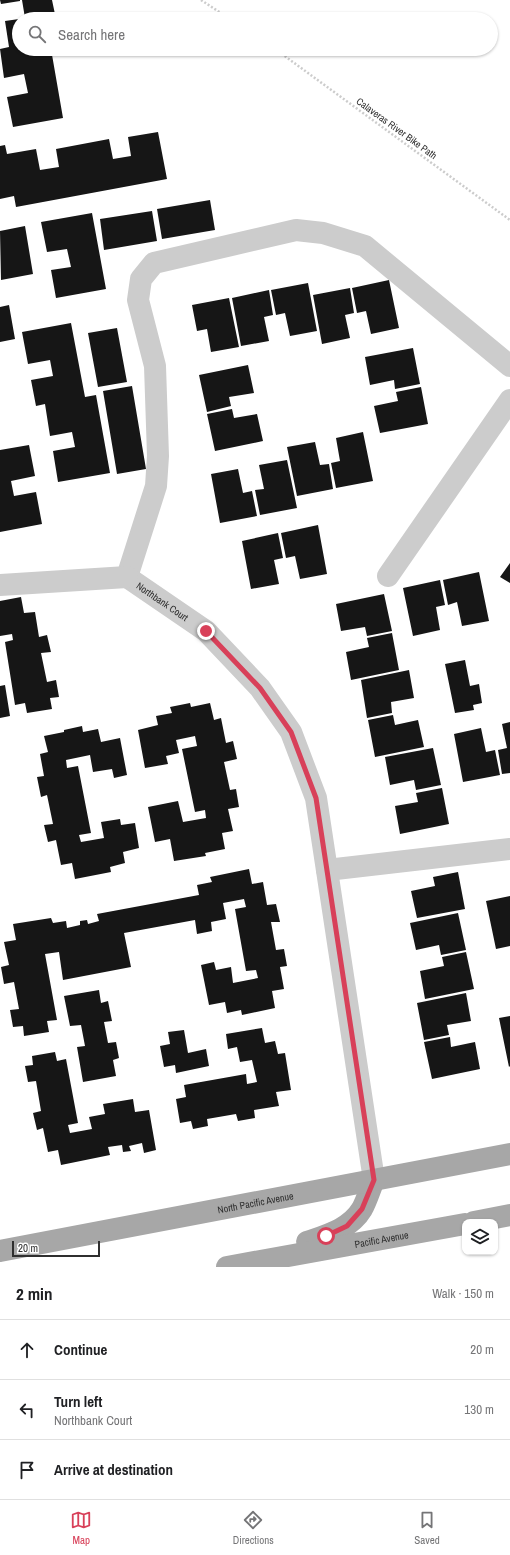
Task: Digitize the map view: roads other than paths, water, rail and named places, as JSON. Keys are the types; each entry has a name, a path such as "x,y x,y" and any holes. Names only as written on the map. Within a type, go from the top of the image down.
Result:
{"main road":[{"name":"North Pacific Avenue","path":"0,1251 510,1154"},
{"path":"223,1267 326,1236 347,1226 362,1209 374,1180"},
{"path":"489,1219 510,1215"},
{"name":"Pacific Avenue","path":"227,1267 462,1225"}],"street":[{"path":"0,585 127,577 156,486 158,456 154,366 138,300 141,279 154,263 296,230 323,233 365,246 510,366"},
{"path":"388,576 510,400"},
{"name":"Northbank Court","path":"127,577 206,631 260,688 291,732 316,798 374,1180"},
{"path":"327,870 510,850"}]}
